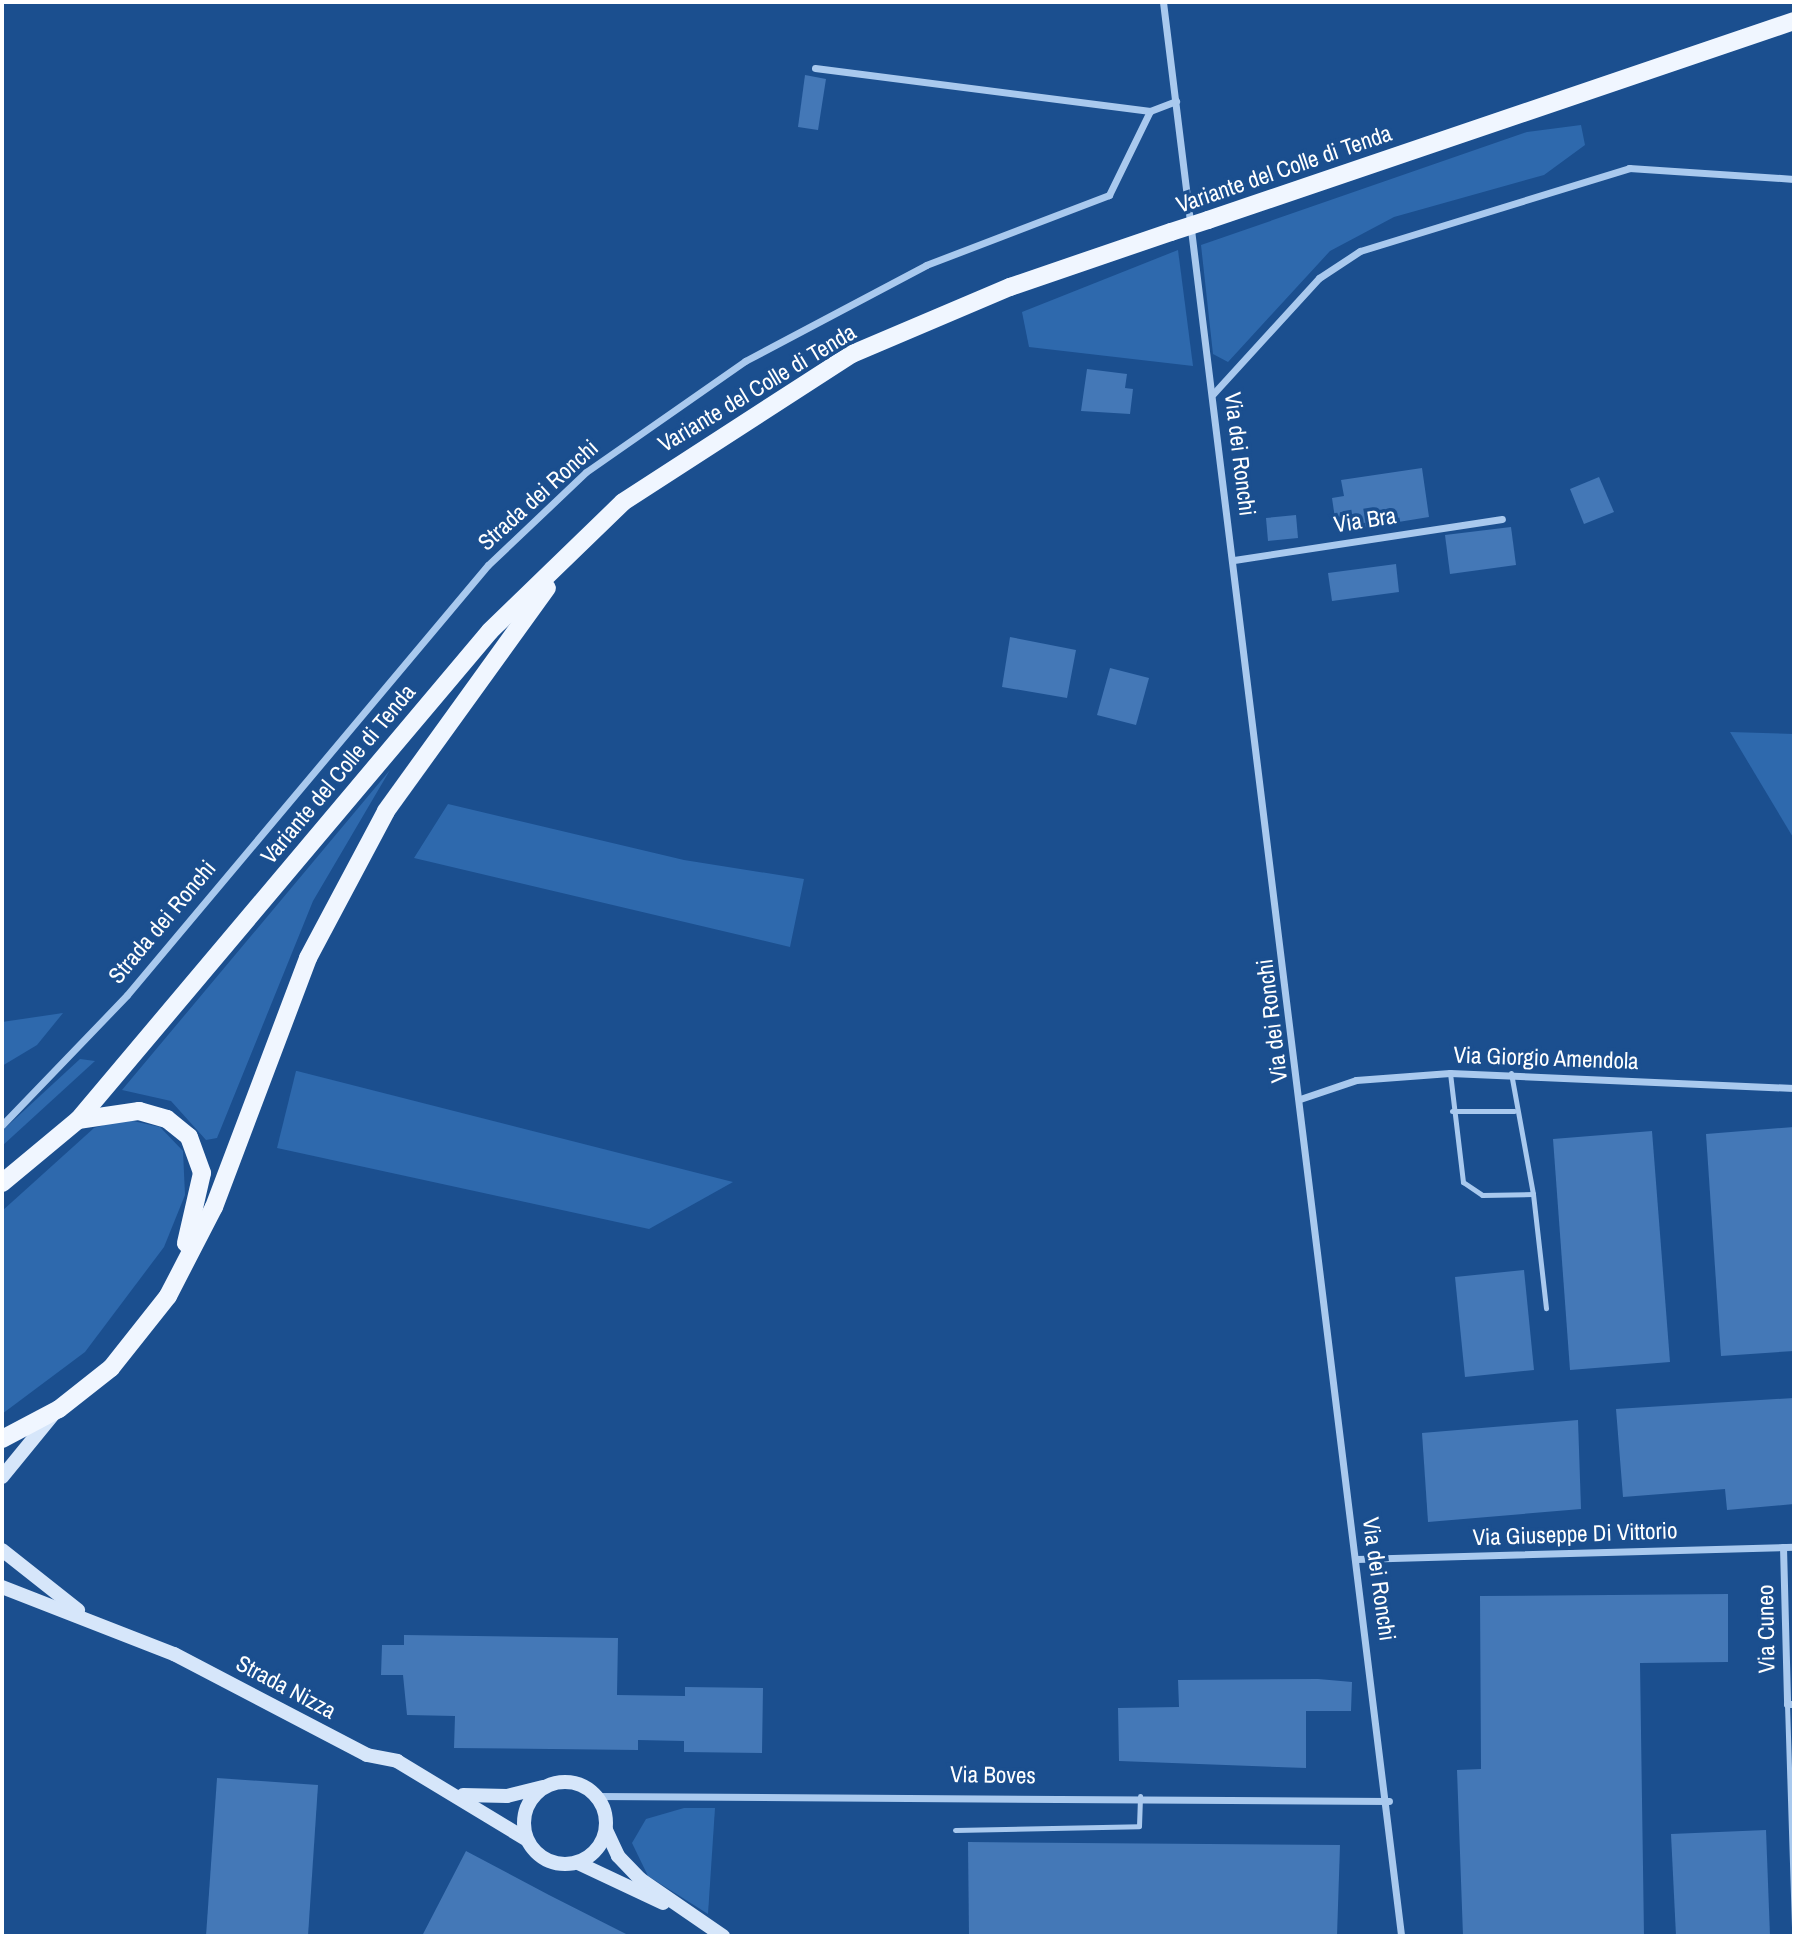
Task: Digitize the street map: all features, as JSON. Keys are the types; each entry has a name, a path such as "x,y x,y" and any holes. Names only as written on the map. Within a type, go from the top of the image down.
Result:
{"main road":[{"name":"Variante del Colle di Tenda","path":"3,1181 78,1120 490,631 584,537 719,435 852,354 1010,287 1794,21"},
{"path":"2,1439 59,1409 111,1368 168,1296 214,1207 309,958 386,811 584,537"},
{"path":"78,1120 109,1111 149,1112 175,1124 195,1146 202,1173 199,1203 168,1296"}],"street":[{"path":"815,68 1150,111 1176,102 1163,2"},
{"name":"Via dei Ronchi","path":"1176,102 1389,1801 1401,1936"},
{"name":"Strada dei Ronchi","path":"2,1125 127,995 488,565 586,472 746,362 914,272 1109,195 1150,111"},
{"path":"1213,394 1319,278 1360,250 1629,168 1794,179"},
{"name":"Via Bra","path":"1234,560 1502,519"},
{"name":"Via Giorgio Amendola","path":"1300,1099 1356,1080 1450,1073 1511,1073 1794,1088"},
{"path":"2,1477 59,1409"},
{"name":"Via Cuneo","path":"1783,1547 1791,1704"},
{"name":"Via Giuseppe Di Vittorio","path":"1357,1559 1794,1547"},
{"path":"2,1550 90,1619"},
{"path":"2,1587 90,1619"},
{"name":"Strada Nizza","path":"90,1619 460,1794 526,1839 553,1863 578,1863 699,1920"},
{"name":"Strada Nizza","path":"460,1794 507,1796 548,1785 574,1782 597,1796 606,1830 640,1879 723,1936"},
{"path":"526,1839 524,1814 548,1785"},
{"name":"Via Boves","path":"597,1796 1140,1796 1389,1801"},
{"path":"578,1863 597,1850 606,1830"}],"lane":[{"path":"1450,1073 1452,1111 1463,1182 1471,1192 1534,1194"},
{"path":"1511,1073 1514,1111"},
{"path":"1452,1111 1514,1111 1524,1119 1546,1308"},
{"path":"1791,1704 1794,1927"},
{"path":"955,1830 1139,1826 1140,1796"}],"shaded area":[{"path":"1581,125 1585,145 1544,175 1394,217 1330,251 1228,362 1213,354 1201,245 1527,132"},
{"path":"1178,250 1193,366 1029,347 1022,312"},
{"path":"1730,732 1794,734 1794,839"},
{"path":"390,770 313,901 217,1138 206,1140 171,1101 122,1090"},
{"path":"448,804 684,860 804,879 790,947 414,858"},
{"path":"63,1013 37,1045 2,1066 2,1022"},
{"path":"80,1059 95,1061 2,1146 2,1131"},
{"path":"296,1071 733,1182 649,1229 277,1148"},
{"path":"124,1119 160,1127 183,1151 185,1195 164,1247 85,1352 2,1414 2,1211 94,1128"},
{"path":"684,1808 715,1808 708,1914 648,1876 632,1843 646,1819"}],"building":[{"path":"805,75 826,79 818,130 798,127"},
{"path":"1087,369 1127,374 1125,388 1133,389 1130,414 1081,411"},
{"path":"1422,468 1429,517 1337,532 1332,498 1344,496 1341,480"},
{"path":"1599,477 1614,512 1584,524 1570,489"},
{"path":"1296,515 1298,538 1268,541 1266,518"},
{"path":"1511,527 1516,565 1450,574 1445,535"},
{"path":"1396,564 1399,592 1332,601 1328,573"},
{"path":"1010,637 1076,650 1067,698 1002,687"},
{"path":"1110,668 1149,678 1136,725 1097,715"},
{"path":"1794,1127 1794,1351 1721,1356 1706,1134"},
{"path":"1652,1131 1670,1362 1570,1370 1553,1139"},
{"path":"1524,1270 1534,1370 1465,1377 1455,1277"},
{"path":"1794,1398 1794,1504 1727,1510 1725,1489 1623,1497 1616,1409"},
{"path":"1578,1420 1581,1509 1428,1522 1422,1433"},
{"path":"1728,1594 1728,1662 1640,1663 1644,1936 1463,1936 1457,1770 1481,1769 1480,1596"},
{"path":"404,1635 618,1638 617,1695 685,1696 685,1687 763,1688 762,1753 684,1752 684,1741 638,1740 638,1750 454,1748 455,1716 407,1715 403,1675 381,1675 382,1645 404,1645"},
{"path":"1318,1679 1352,1682 1351,1711 1306,1711 1306,1768 1119,1761 1118,1708 1179,1707 1178,1680"},
{"path":"217,1778 318,1785 308,1936 206,1936"},
{"path":"1766,1830 1770,1936 1676,1936 1671,1834"},
{"path":"968,1842 1340,1845 1337,1936 969,1936"},
{"path":"466,1851 549,1895 630,1936 422,1936"}]}
